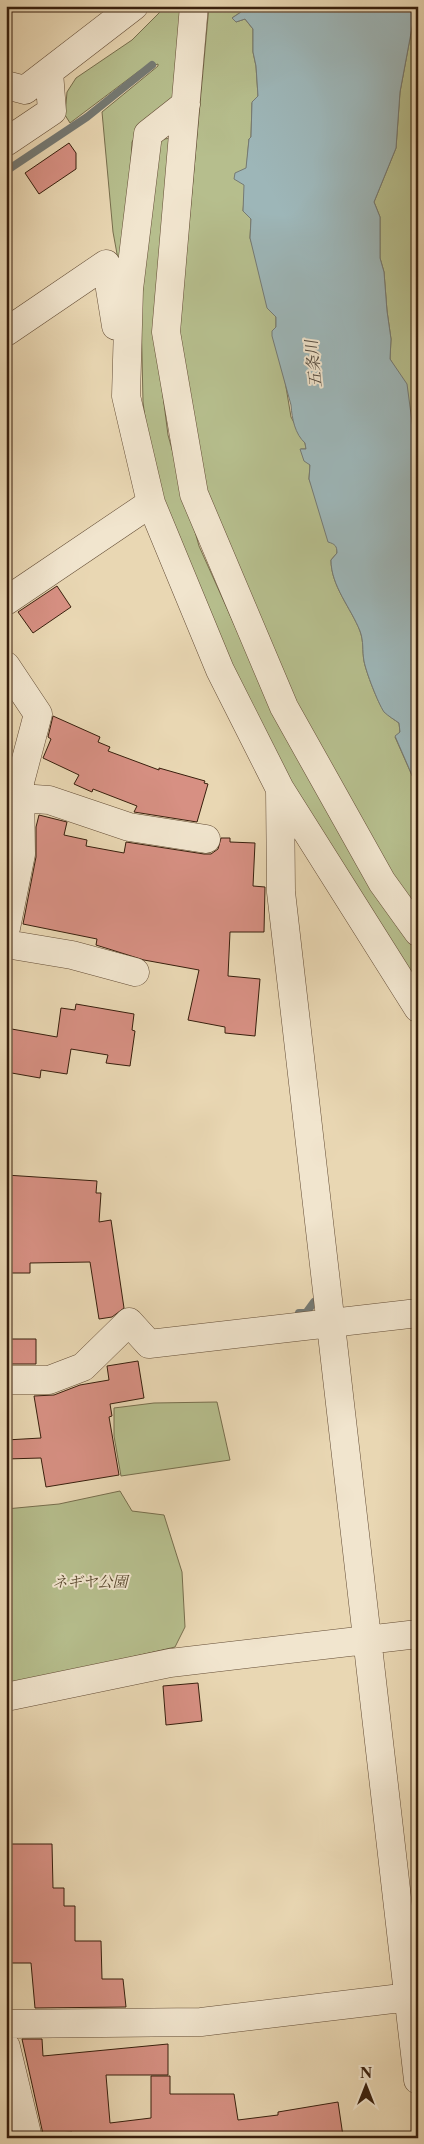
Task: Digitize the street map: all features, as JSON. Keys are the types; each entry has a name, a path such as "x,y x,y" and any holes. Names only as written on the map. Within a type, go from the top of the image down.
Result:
{"street":[{"path":"6,85 25,90 134,6"},
{"path":"194,6 166,332 194,494 284,707 382,882 418,932"},
{"path":"6,142 52,111 49,72"},
{"path":"126,396 129,288 148,134 186,104"},
{"path":"6,332 106,264 126,396 151,503 220,670 280,789 418,1008"},
{"path":"6,601 151,503"},
{"path":"6,666 38,714 20,782 21,854 6,928"},
{"path":"280,789 281,892 367,1640 413,1997 418,2080"},
{"path":"20,798 49,800 129,827 206,839"},
{"path":"6,944 72,955 135,972"},
{"path":"6,1380 49,1380 83,1368 129,1322 149,1344 418,1313"},
{"path":"6,1697 170,1663 418,1634"},
{"path":"6,2024 201,2022 413,1997"},
{"path":"6,2047 28,2138"}],"green space":[{"path":"166,6 183,6 178,94 141,127 132,142 124,292 113,232 102,112 158,66 158,64 139,71 70,123 65,115 67,92 76,78 132,40"},
{"path":"209,6 243,6 241,12 232,18 236,22 245,19 253,29 253,52 258,96 252,103 251,137 249,139 243,211 251,219 250,238 276,317 291,417 305,443 306,449 301,449 310,465 309,479 337,548 337,553 331,560 334,579 360,631 365,666 376,695 384,711 399,723 400,732 395,737 418,789 418,915 393,881 293,703 195,464 179,332"},
{"path":"416,6 418,6 418,467 396,370 390,359 391,339 384,272 380,258 380,217 374,202 396,148 400,92"},
{"path":"173,138 155,333 168,435 199,546 273,711 374,886 418,946 418,991 262,739 152,472 143,402 141,309 155,148 164,139"},
{"path":"217,1402 230,1460 121,1476 114,1436 114,1408 154,1403"},
{"name":"ネギヤ公園","path":"120,1491 132,1511 164,1515 182,1572 185,1627 175,1647 6,1686 6,1509 59,1504"}],"water":[{"name":"五条川","path":"243,6 416,6 400,92 396,148 374,202 380,217 380,258 384,272 391,339 390,359 407,384 418,467 418,789 395,736 400,732 399,723 384,712 379,702 365,666 360,631 334,579 331,560 337,553 337,549 328,542 309,479 310,465 304,461 300,449 306,449 305,443 295,426 272,336 272,331 276,327 276,317 267,308 250,238 251,219 243,211 244,185 234,179 235,173 246,168 249,139 251,137 252,102 258,96 253,52 253,29 245,19 236,22 232,18 241,12"}],"building":[{"path":"69,143 76,153 76,169 39,194 25,173"},
{"path":"57,586 71,607 33,633 18,612"},
{"path":"53,716 100,737 98,742 110,747 108,751 159,770 159,768 205,781 204,783 208,784 197,822 134,812 137,806 93,789 92,792 74,784 79,775 43,758 51,739 48,737"},
{"path":"39,815 67,822 64,835 87,840 86,846 124,853 126,842 204,854 211,854 218,849 221,838 230,838 230,842 255,843 253,886 265,887 264,932 230,932 228,976 260,979 255,1036 225,1033 225,1027 188,1020 199,970 144,960 96,945 97,939 23,924 36,857 36,827"},
{"path":"76,1004 134,1014 132,1030 135,1031 130,1066 106,1063 108,1055 71,1049 67,1074 41,1070 40,1078 6,1072 6,1028 57,1037 61,1008 75,1010"},
{"path":"6,1175 97,1181 96,1193 101,1193 99,1222 111,1220 124,1308 112,1317 99,1319 90,1262 30,1263 30,1273 6,1273"},
{"path":"6,1339 36,1339 36,1364 6,1364"},
{"path":"138,1361 144,1398 110,1404 112,1416 109,1417 119,1475 46,1487 41,1458 6,1459 6,1440 41,1438 34,1396 54,1395 80,1385 109,1380 107,1366"},
{"path":"198,1683 202,1721 166,1725 163,1686"},
{"path":"6,1844 52,1844 53,1888 64,1888 64,1906 75,1906 75,1941 101,1941 102,1979 123,1979 126,2007 35,2008 31,1963 6,1963"},
{"path":"22,2039 42,2039 43,2056 168,2044 168,2075 106,2075 110,2123 151,2118 151,2076 170,2076 170,2094 234,2094 238,2120 278,2115 278,2112 338,2102 343,2136 329,2138 72,2138 72,2132 43,2134"}],"waterway":[{"path":"6,171 87,117 152,65"},
{"path":"299,1313 306,1313 314,1302"}]}
